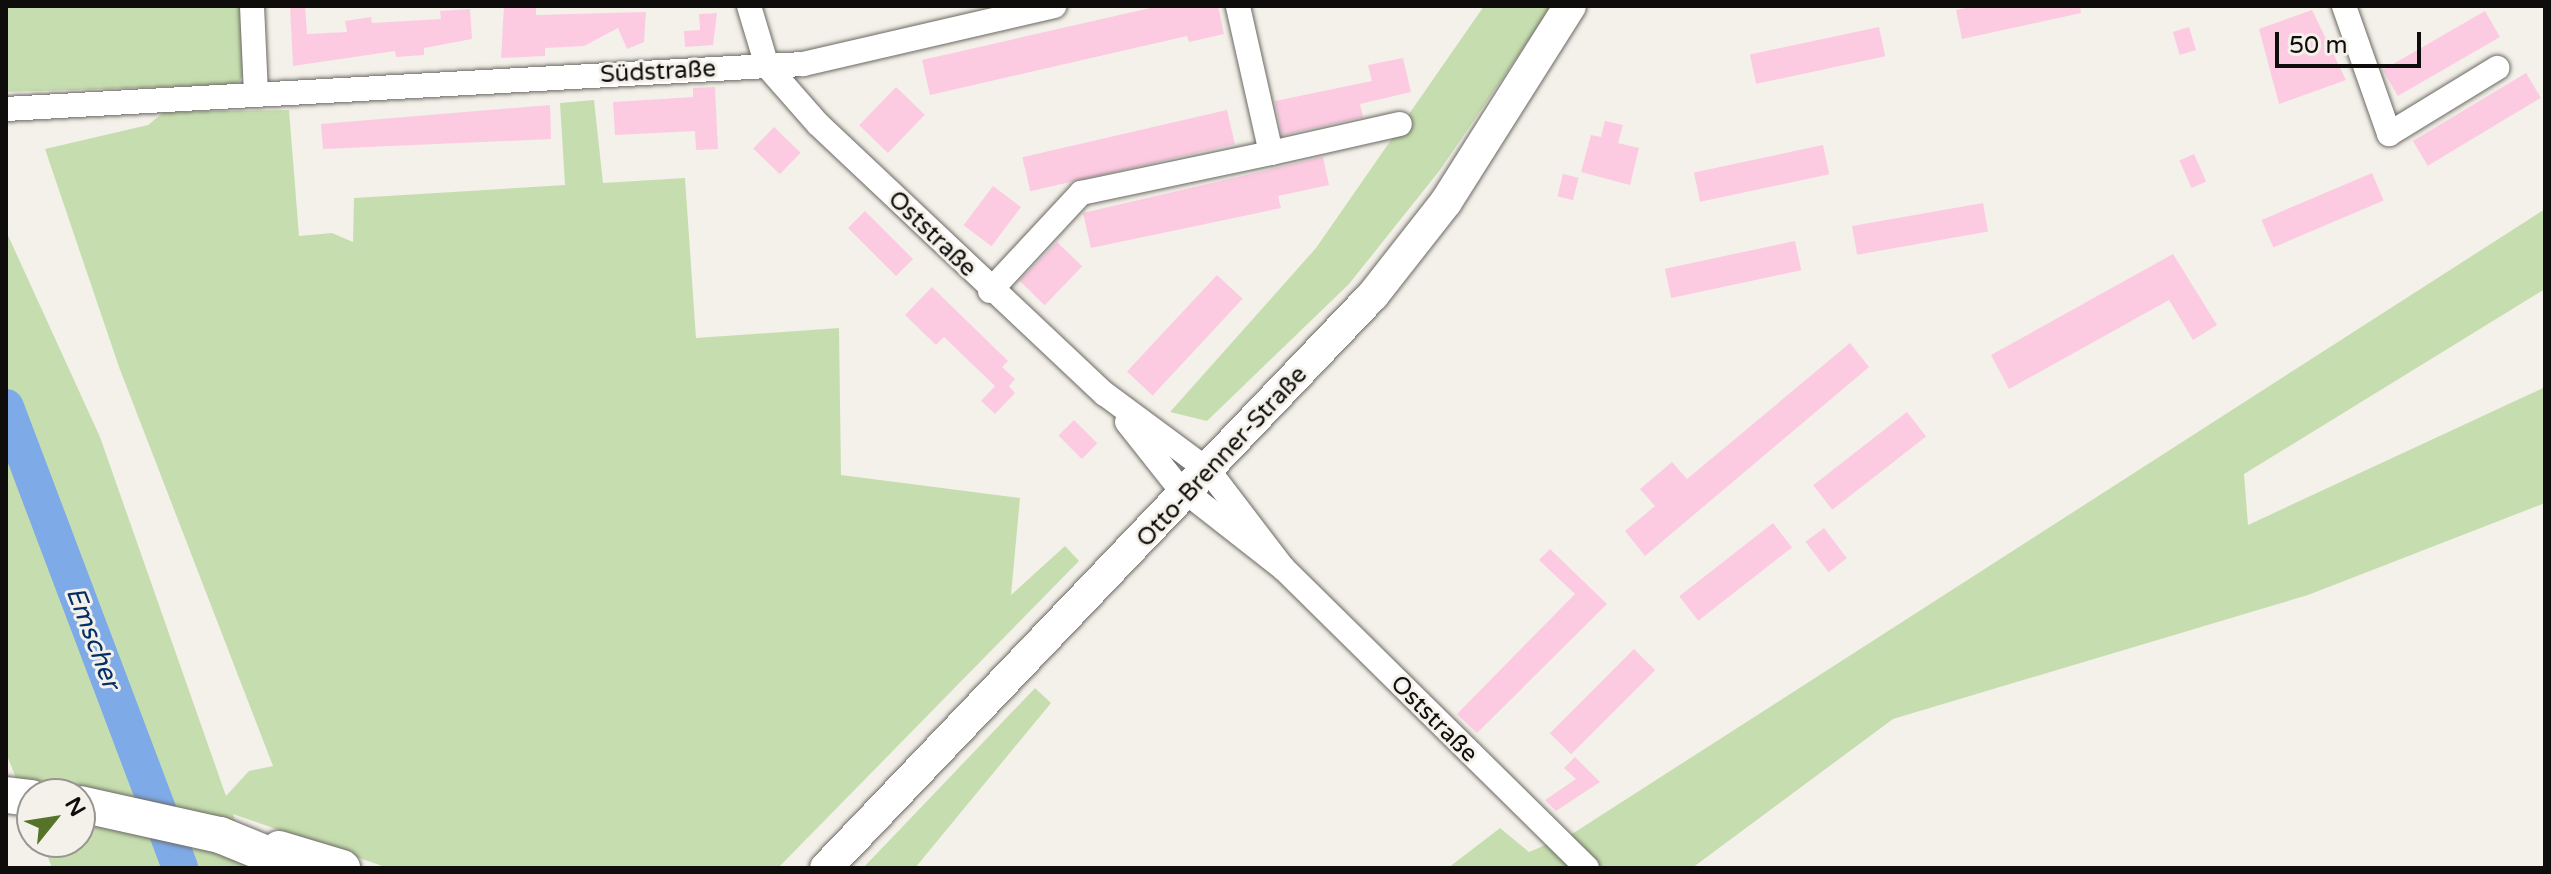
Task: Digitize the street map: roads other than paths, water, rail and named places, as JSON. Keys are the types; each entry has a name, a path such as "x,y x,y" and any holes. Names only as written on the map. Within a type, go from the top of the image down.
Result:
{"main road":[{"name":"Otto-Brenner-Straße","path":"826,868 1199,483 1373,295 1446,202 1570,6"},
{"path":"96,808 231,838 342,868"},
{"path":"231,838 301,868"}],"street":[{"path":"252,6 256,95"},
{"path":"749,6 767,66"},
{"name":"Südstraße","path":"6,109 767,66 1054,6"},
{"path":"1238,6 1271,153"},
{"path":"2344,6 2389,134 2497,68"},
{"name":"Oststraße","path":"767,66 990,291 1199,483 1587,868"},
{"path":"990,291 1081,193 1400,124"}],"waterway":[{"name":"Emscher","path":"6,407 180,868"}]}
